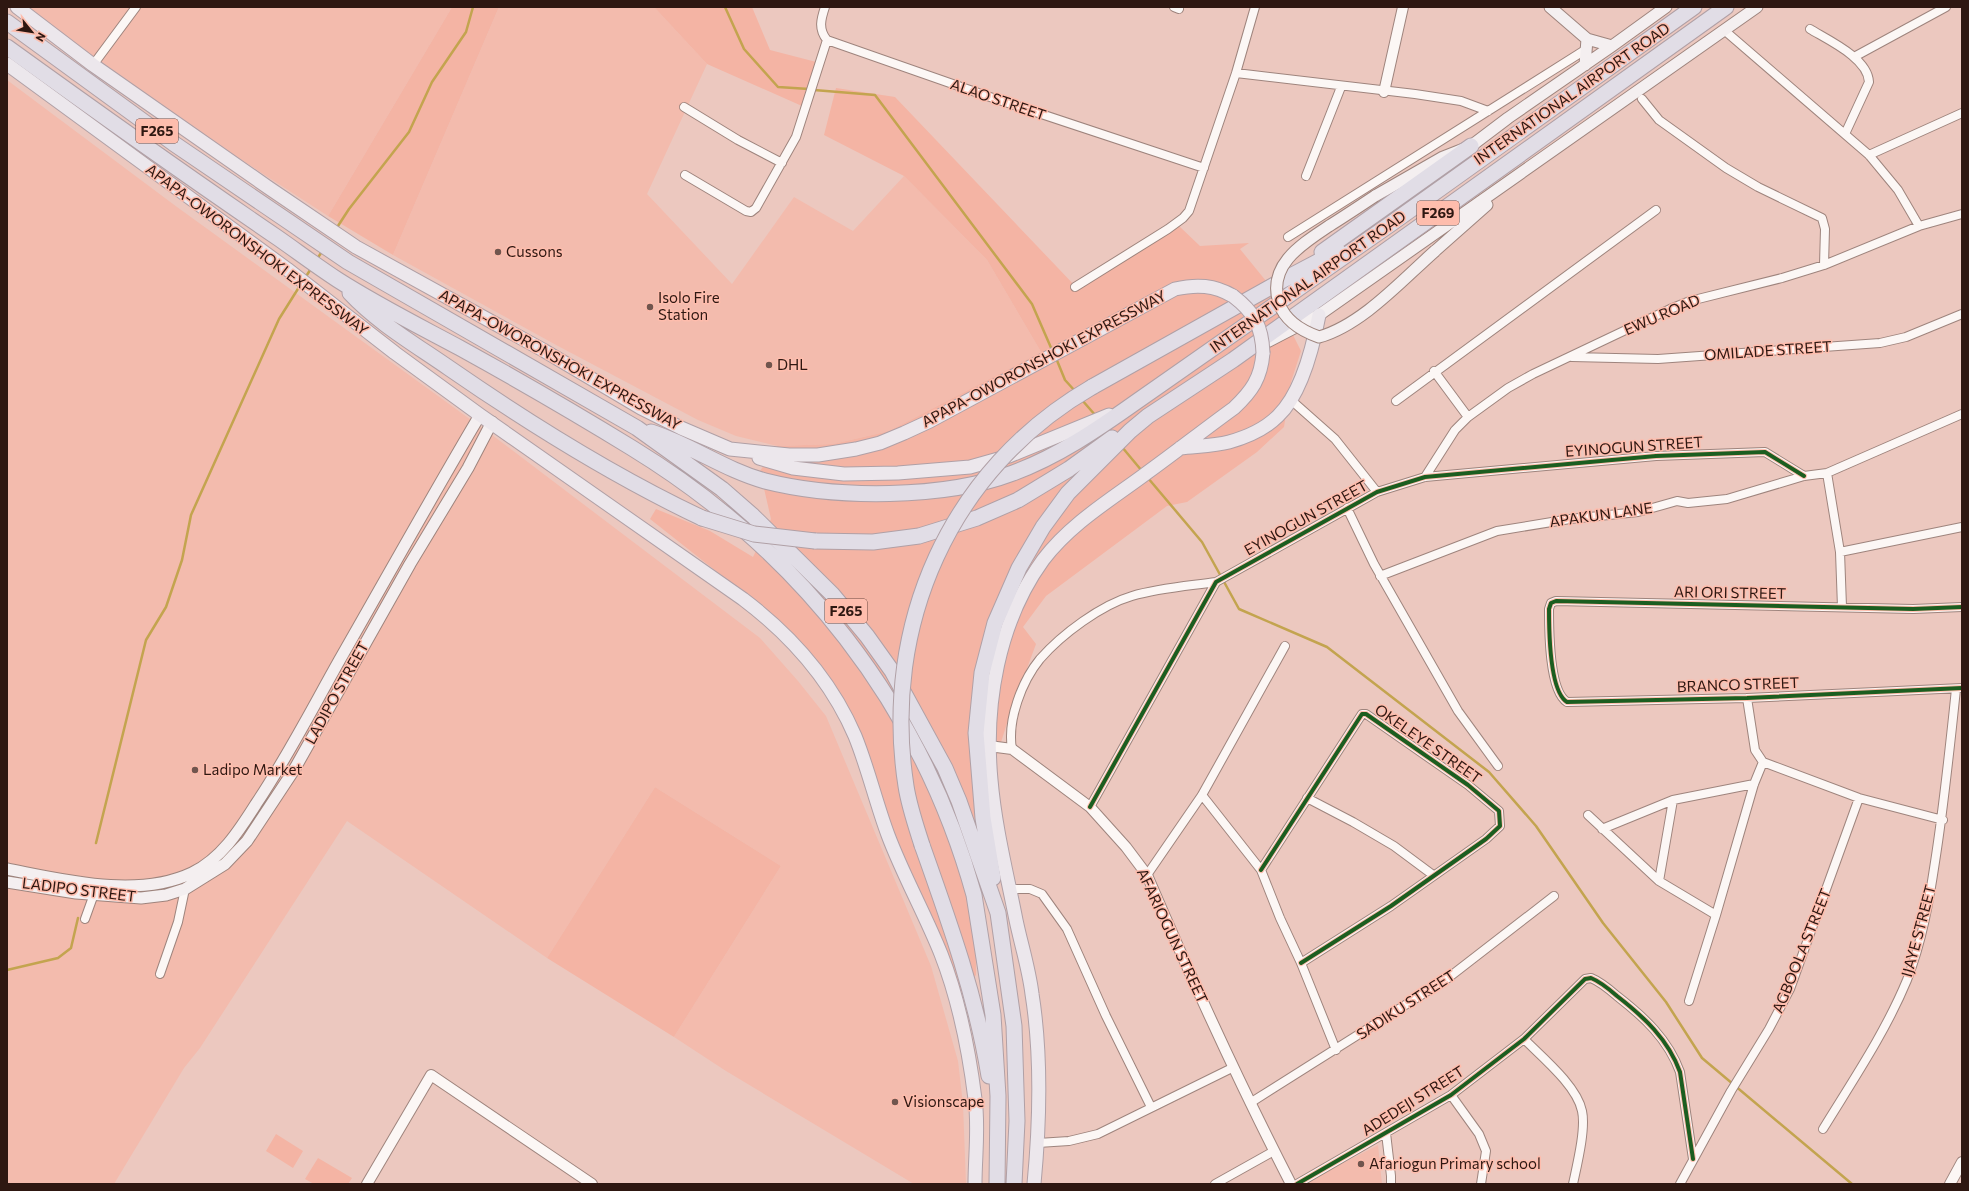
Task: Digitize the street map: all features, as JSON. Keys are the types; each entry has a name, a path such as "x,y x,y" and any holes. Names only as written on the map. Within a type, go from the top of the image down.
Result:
{"highway":[{"name":"INTERNATIONAL AIRPORT ROAD","path":"637,428 674,439 734,468 764,480 793,486 846,493 908,493 984,482 1014,473 1044,459 1091,428 1136,402 1392,223 1440,187 1694,7"},
{"name":"INTERNATIONAL AIRPORT ROAD","path":"1106,448 1129,429 1233,360 1726,7"},
{"name":"APAPA-OWORONSHOKI EXPRESSWAY","path":"7,22 173,143 309,237 348,262 637,428 722,489 753,516 832,594 867,636 892,671 945,768 959,801 998,913 1014,1026 1017,1121 1014,1184"},
{"name":"APAPA-OWORONSHOKI EXPRESSWAY","path":"7,47 205,189 338,280 494,367 632,448 687,484 766,548 813,596 847,638 884,694 928,770 955,838 970,883 993,1015 998,1096 996,1184"},
{"path":"1440,187 1471,146"},
{"path":"1285,279 1471,146"},
{"path":"996,1184 992,1095 983,1040 968,981 922,845 906,787 901,720 906,650 922,591 946,536 983,479 1008,451 1036,425 1068,401 1092,387 1285,279 1392,223"},
{"path":"338,280 358,302 404,337 584,456 670,503 702,518 754,534 815,542 873,542 919,536 977,518 1018,500 1068,469 1106,448"},
{"path":"998,913 982,818 976,740 982,673 995,622 1019,568 1043,527 1068,493 1106,448"}],"main road":[{"name":"APAPA-OWORONSHOKI EXPRESSWAY","path":"17,7 93,65 356,246 543,350 641,408 681,428 730,449 783,454 818,455 856,449 880,443 930,421 1175,289 1187,286 1212,286 1233,296 1247,307 1258,323 1263,339 1263,353 1262,369 1255,384 1246,397 1234,408 1149,472 1098,507 1070,531 1044,560 1022,594 1007,629 998,664 992,703 990,746 991,780 1010,889 1032,993 1040,1064 1038,1143 1034,1184"},
{"path":"1551,7 1586,45 1612,46"},
{"name":"INTERNATIONAL AIRPORT ROAD","path":"1526,171 1353,322 1336,332 1319,337 1307,333 1296,326 1282,310 1276,294 1278,274 1285,260 1300,245 1375,196 1443,157 1471,146 1508,118 1666,7"},
{"name":"INTERNATIONAL AIRPORT ROAD","path":"1233,360 1320,315 1526,171 1639,88 1757,7"},
{"path":"1585,65 1586,45"},
{"name":"APAPA-OWORONSHOKI EXPRESSWAY","path":"7,64 287,269 324,299 480,415 772,621 792,640 810,661 839,704 855,737 888,836 941,954 959,1010 976,1101 975,1184"},
{"path":"1179,448 1228,442 1260,430 1278,417 1291,400 1312,350 1320,315"},
{"name":"LADIPO STREET","path":"7,869 76,882 139,886 166,882 192,873 217,856 236,834 282,766 339,662 480,415"},
{"name":"LADIPO STREET","path":"7,882 94,894 141,898 166,895 185,889 225,864 247,841 290,777 410,564 468,468 492,422"},
{"path":"730,449 793,468 844,474 898,473 970,467 1009,456 1091,428"}],"street":[{"path":"93,65 136,7"},
{"path":"685,176 751,212 756,208 796,136 827,40 822,35 820,22 825,7"},
{"path":"1074,287 1183,218 1189,211 1236,73 1255,7"},
{"path":"1384,92 1403,7"},
{"path":"1854,57 1946,7"},
{"path":"1810,29 1854,57 1869,77 1869,82 1845,134"},
{"path":"1724,30 1869,154 1898,190 1919,226"},
{"name":"ALAO STREET","path":"827,40 987,96 1204,168"},
{"path":"1288,237 1488,111 1586,45"},
{"path":"1236,73 1461,101 1488,111"},
{"path":"1306,176 1341,86"},
{"path":"1642,99 1659,120 1726,168 1758,187 1822,218 1825,229 1824,265"},
{"path":"684,107 738,140 782,163"},
{"path":"1869,154 1962,114"},
{"path":"1396,401 1434,371 1656,210"},
{"name":"EWU ROAD","path":"1425,477 1455,430 1468,417 1508,388 1533,374 1690,301 1759,285 1824,265 1919,226 1962,214"},
{"name":"OMILADE STREET","path":"1569,357 1658,359 1880,343 1906,337 1962,314"},
{"path":"1434,371 1468,417"},
{"path":"1291,400 1335,439 1377,492"},
{"name":"APAKUN LANE","path":"1380,576 1498,531 1570,519 1638,512 1677,501 1688,503 1727,499 1804,476 1827,473 1962,414"},
{"name":"EYINOGUN STREET","path":"1090,807 1216,582 1377,492 1425,477 1656,456 1765,452 1804,476"},
{"path":"1827,473 1840,552 1842,607"},
{"path":"1347,508 1380,576 1458,711 1498,766"},
{"path":"1840,552 1962,527"},
{"path":"1012,749 1011,730 1017,704 1030,673 1041,659 1066,635 1102,609 1131,596 1216,582"},
{"name":"ARI ORI STREET","path":"1549,655 1548,609 1551,603 1556,601 1913,609 1962,607"},
{"path":"1147,875 1202,795 1285,646"},
{"name":"BRANCO STREET","path":"1549,655 1560,697 1568,702 1747,698 1959,689"},
{"name":"IJAYE STREET","path":"1823,1129 1884,1029 1908,978 1928,907 1942,820 1959,689"},
{"path":"1747,698 1755,750 1763,762 1859,798 1942,820"},
{"name":"OKELEYE STREET","path":"1261,870 1362,714 1366,714 1468,785 1499,811 1500,826 1486,839 1391,906 1302,963"},
{"name":"AFARIOGUN STREET","path":"990,746 1012,749 1090,807 1126,847 1147,875 1187,970 1232,1068 1291,1184"},
{"path":"1689,1001 1754,784 1763,762"},
{"path":"1602,829 1673,800 1754,784"},
{"path":"1202,795 1261,870 1280,918 1302,963 1336,1050"},
{"path":"1307,798 1353,822 1394,846 1433,875"},
{"name":"AGBOOLA STREET","path":"1680,1184 1733,1087 1769,1029 1790,989 1859,798"},
{"path":"1659,881 1673,800"},
{"path":"1588,815 1659,881 1716,915"},
{"path":"160,974 178,922 185,889"},
{"path":"1010,889 1030,889 1042,894 1067,929 1106,1016 1151,1107"},
{"path":"84,919 94,894"},
{"name":"SADIKU STREET","path":"1250,1103 1448,978 1554,896"},
{"name":"ADEDEJI STREET","path":"1297,1184 1451,1095 1524,1039 1585,978 1597,980 1640,1014 1664,1041 1680,1072 1693,1159"},
{"path":"1524,1039 1565,1080 1582,1110 1581,1140 1573,1184"},
{"path":"1038,1143 1069,1141 1098,1134 1232,1068"},
{"path":"367,1184 431,1075 592,1184"},
{"path":"1451,1095 1480,1134 1486,1151 1481,1184"},
{"path":"1386,1133 1391,1184"},
{"path":"1215,1184 1274,1151"},
{"path":"1950,1184 1962,1162"}],"shaded area":[{"path":"19,7 452,7 328,216 168,112"},
{"path":"452,7 499,7 393,255 328,216"},
{"path":"499,7 654,7 707,64 647,194 732,284 794,197 853,231 904,176 987,260 1041,352 889,431 833,444 777,446 736,436 698,420 558,346 393,255"},
{"path":"654,7 752,7 770,50 824,64 818,80 802,106 707,64"},
{"path":"7,80 177,207 496,438 760,638 798,681 826,716 931,966 958,1061 963,1104 966,1184 914,1184 726,1071 674,1037 781,866 655,787 547,958 347,821 200,1048 184,1068 114,1184 7,1184"},
{"path":"836,88 895,97 1078,289 1178,225 1200,246 1249,243 1240,249 1266,281 1301,351 1291,382 1284,427 1257,452 1187,502 1167,506 1046,596 1023,627 1036,644 1008,720 975,825 976,975 955,999 827,677 783,624 650,519 656,509 710,531 753,557 771,519 760,471 777,446 833,444 889,431 1041,352 987,260 904,176 824,135"},
{"path":"655,787 781,866 674,1037 547,958"},
{"path":"276,1134 303,1151 293,1168 266,1151"},
{"name":"Afariogun Primary school","path":"1378,1145 1382,1184 1303,1184"},
{"path":"318,1158 352,1178 348,1184 314,1184 305,1179"}],"waterway":[{"path":"336,229 349,209 409,132 432,82 466,32 473,7"},
{"path":"725,7 744,49 778,87 809,89"},
{"path":"814,90 875,95 1032,304 1052,350"},
{"path":"317,259 323,250"},
{"path":"305,278 312,267"},
{"path":"96,843 146,640 166,607 182,560 191,515 279,319 301,284"},
{"path":"1056,358 1065,380 1075,391"},
{"path":"1082,400 1096,416"},
{"path":"1122,447 1142,471"},
{"path":"1148,478 1202,542 1239,609 1327,647 1489,772 1536,826 1603,923 1666,1002 1702,1058 1852,1184"},
{"path":"7,970 58,958 71,948 78,918"}],"cycle path":[{"path":"1090,807 1216,582 1377,492 1425,477 1656,456 1765,452 1804,476"},
{"path":"1962,607 1913,609 1556,601 1551,603 1549,609 1553,673 1561,696 1567,702 1747,698 1962,688"},
{"path":"1261,870 1362,714 1366,714 1468,785 1499,811 1500,826 1486,839 1391,906 1301,963"},
{"path":"1297,1184 1451,1095 1524,1039 1585,979 1591,978 1605,986 1637,1012 1662,1039 1669,1049 1680,1072 1693,1159"}],"place":[{"name":"Cussons","path":"498,252"},
{"name":"Isolo Fire Station","path":"650,307"},
{"name":"DHL","path":"769,365"},
{"name":"Ladipo Market","path":"195,770"},
{"name":"Visionscape","path":"895,1102"},
{"name":"Afariogun Primary school","path":"1361,1164"}]}
